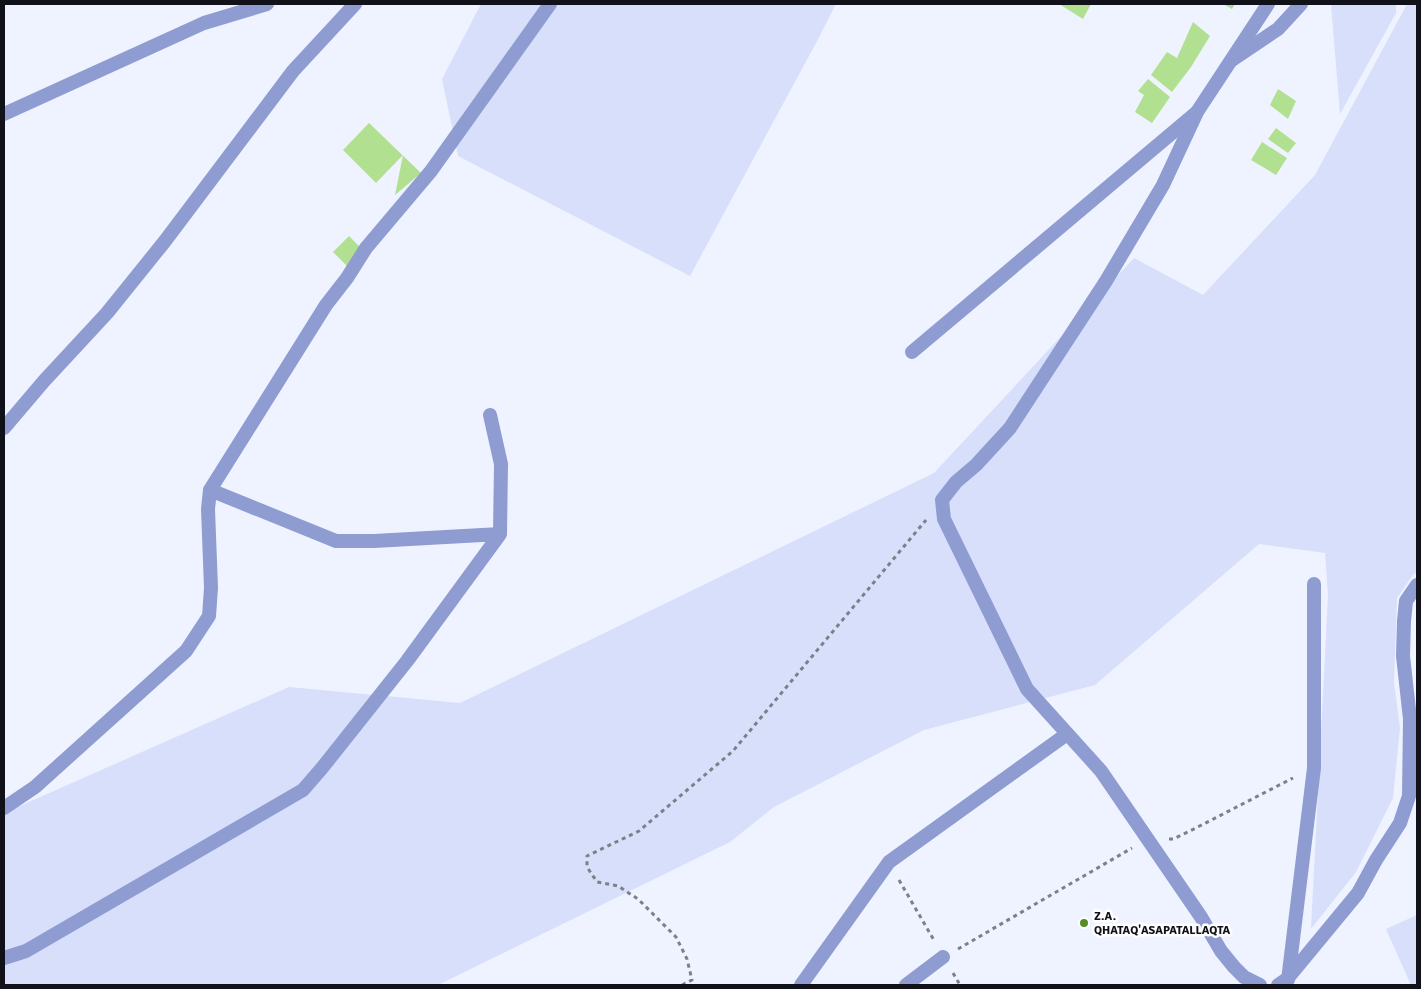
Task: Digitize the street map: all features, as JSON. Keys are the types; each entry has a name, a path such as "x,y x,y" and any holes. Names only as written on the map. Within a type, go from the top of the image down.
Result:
{"street":[{"path":"4,114 204,23 267,4"},
{"path":"4,428 44,381 107,313 165,242 293,71 355,4"},
{"path":"4,808 35,787 186,651 209,616 211,588 208,509 210,490 326,305 347,278 366,248 431,171 550,4"},
{"path":"1260,985 1244,977 1234,968 1101,771 1027,689 944,519 942,500 956,482 976,465 1016,420 1106,281 1163,185 1197,112 1268,4"},
{"path":"1231,60 1278,29 1301,4"},
{"path":"912,352 1197,112"},
{"path":"4,958 26,952 303,790 407,661 500,534 501,464 490,415"},
{"path":"210,490 336,541 500,534"},
{"path":"1285,983 1314,768 1314,584"},
{"path":"1285,983 1358,894 1376,860 1400,823 1409,796 1410,719 1403,656 1404,621 1406,601 1417,585"},
{"path":"801,985 889,862 1067,734"},
{"path":"906,985 943,957"}],"path":[{"path":"682,985 692,980 687,959 676,937 638,900 618,886 597,882 587,868 587,856 639,831 733,751 942,500"},
{"path":"943,957 1147,840 1173,838 1190,832 1314,768"},
{"path":"889,862 960,985"}],"shaded area":[{"path":"481,4 836,4 690,276 458,156 442,79"},
{"path":"1331,4 1396,4 1396,13 1340,114"},
{"path":"1407,4 1417,4 1417,572 1397,598 1394,682 1400,728 1393,798 1356,872 1311,929 1328,596 1325,553 1259,544 1095,685 924,730 774,807 730,842 438,985 4,985 4,813 289,687 460,703 934,473 1134,258 1203,295 1315,175"},
{"path":"1417,915 1417,985 1411,985 1386,929"}],"building":[{"path":"1059,4 1091,4 1083,19"},
{"path":"1223,4 1235,4 1232,9"},
{"path":"1193,22 1210,36 1191,67 1172,92 1151,75 1167,52 1177,58"},
{"path":"1148,79 1170,97 1152,123 1135,112 1144,95 1138,91"},
{"path":"1278,89 1296,101 1288,119 1270,105"},
{"path":"369,123 403,155 376,183 343,150"},
{"path":"1276,128 1296,143 1288,153 1268,139"},
{"path":"1262,142 1287,158 1276,175 1251,160"},
{"path":"403,156 421,173 395,195"},
{"path":"349,236 363,250 347,266 333,252"}],"place":[{"name":"Z.A. QHATAQ'ASAPATALLAQTA","path":"1084,923"}]}
